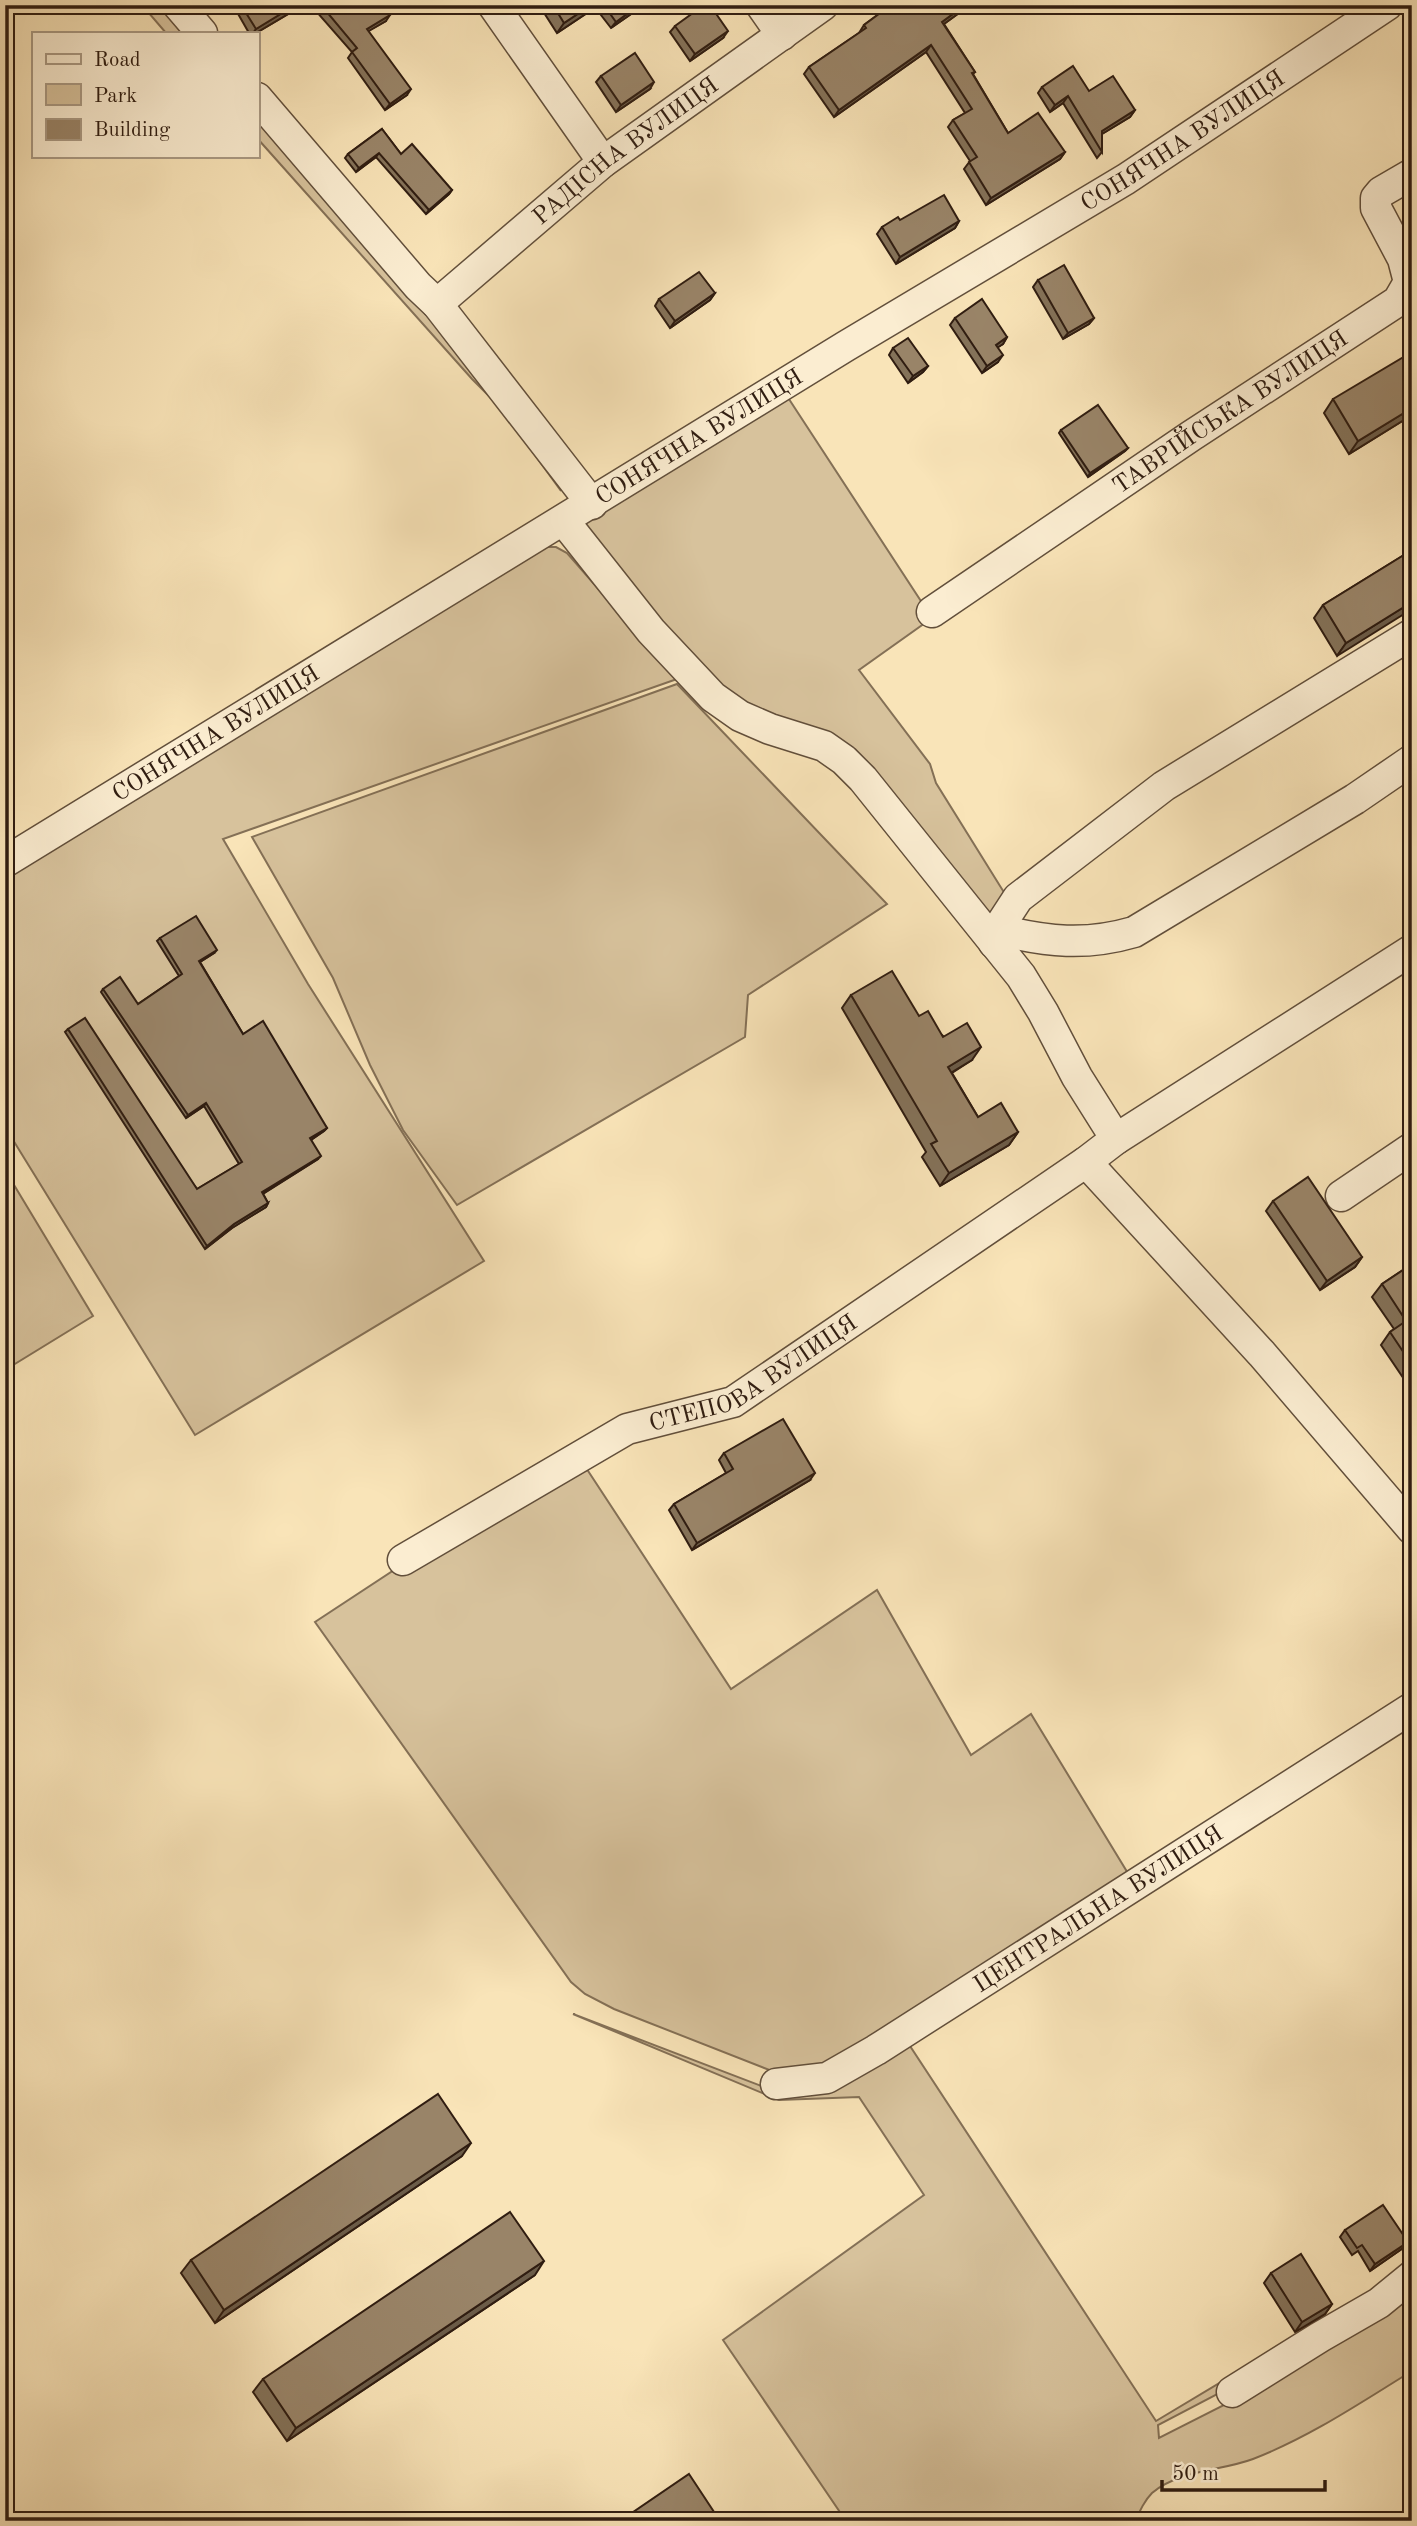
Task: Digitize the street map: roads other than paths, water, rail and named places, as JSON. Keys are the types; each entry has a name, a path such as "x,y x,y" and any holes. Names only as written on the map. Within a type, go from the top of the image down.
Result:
{"street":[{"path":"178,5 201,32"},
{"path":"493,5 603,163"},
{"path":"761,5 782,35"},
{"name":"РАДІСНА ВУЛИЦЯ","path":"437,304 603,163 823,5"},
{"name":"СОНЯЧНА ВУЛИЦЯ","path":"5,862 846,346 1126,179 1387,5"},
{"path":"259,100 418,286 437,304 592,504"},
{"name":"ТАВРІЙСЬКА ВУЛИЦЯ","path":"932,612 1191,436 1398,301 1409,282 1403,259 1376,208 1376,198 1381,192 1412,174"},
{"path":"564,521 651,631 713,697 740,716 770,729 824,746 844,760 863,779 959,897 997,936 1043,1012 1077,1077 1116,1139"},
{"path":"997,936 1018,898 1164,786 1412,634"},
{"path":"997,936 1080,942 1108,940 1134,932 1354,799 1412,760"},
{"path":"959,897 989,901 1018,898"},
{"name":"СТЕПОВА ВУЛИЦЯ","path":"403,1560 627,1429 733,1402 1116,1139 1412,950"},
{"path":"1341,1196 1412,1148"},
{"path":"1086,1161 1262,1354 1412,1528"},
{"name":"ЦЕНТРАЛЬНА ВУЛИЦЯ","path":"776,2084 827,2078 876,2050 1412,1709"},
{"path":"1232,2392 1380,2303 1412,2276"}]}
